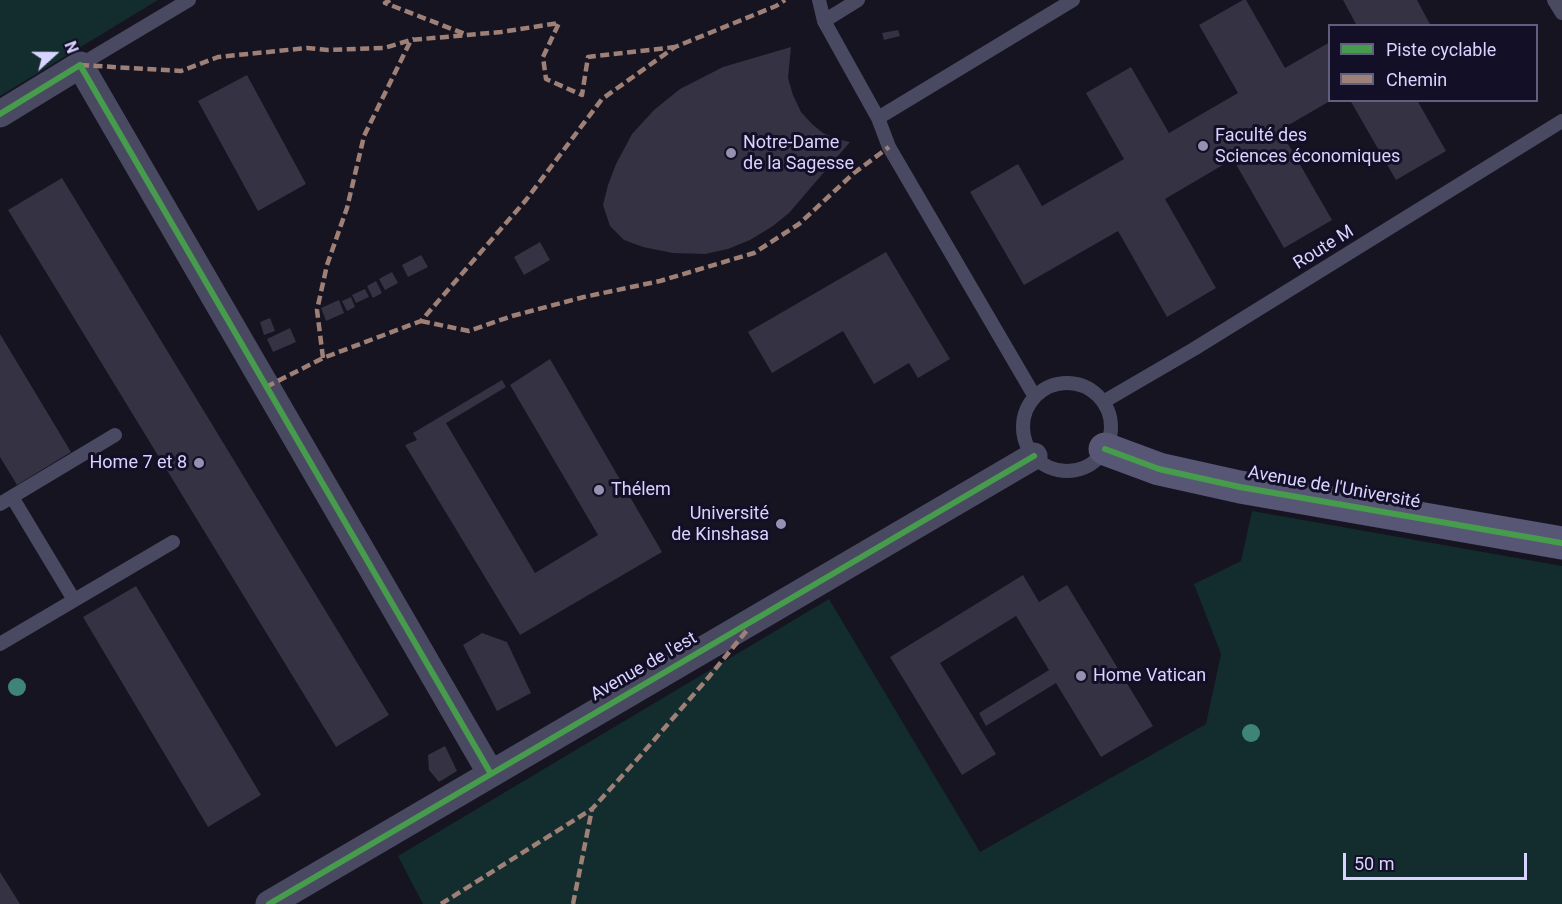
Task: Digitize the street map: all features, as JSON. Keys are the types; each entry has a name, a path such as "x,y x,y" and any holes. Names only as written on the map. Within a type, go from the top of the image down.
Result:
{"street":[{"path":"0,114 81,65 490,774"},
{"name":"Avenue de l'Université","path":"1105,449 1159,469 1240,487 1562,543"},
{"name":"Avenue de l'est","path":"269,904 1034,456"}],"lane":[{"path":"81,65 189,0"},
{"path":"819,0 824,21 878,118 889,147 1035,397"},
{"path":"824,21 858,0"},
{"path":"878,118 1073,0"},
{"path":"1554,0 1562,13"},
{"name":"Route M","path":"1103,402 1204,343 1562,121"},
{"path":"1062,383 1077,384 1092,391 1103,402 1111,425 1110,437 1105,449 1091,464 1082,469 1062,471 1042,463 1034,456 1026,442 1023,427 1026,411 1035,397 1047,388 1062,383"},
{"path":"74,600 6,501 115,435"},
{"path":"0,644 173,542"}],"green space":[{"path":"0,0 158,0 0,96"},
{"path":"1252,511 1562,566 1562,904 423,904 398,856 829,599 980,852 1206,724 1221,654 1194,584 1241,561"}],"building":[{"name":"Faculté des Sciences économiques","path":"1246,0 1285,68 1328,43 1328,102 1280,130 1332,220 1284,248 1233,159 1165,199 1216,288 1167,317 1118,231 1024,285 970,192 1018,164 1042,206 1124,159 1086,93 1131,67 1169,133 1238,93 1199,25"},
{"path":"1343,0 1417,0 1430,24 1356,24"},
{"path":"898,30 900,36 884,40 882,33"},
{"name":"Notre-Dame de la Sagesse","path":"791,47 788,78 801,112 823,133 850,142 789,213 750,240 728,249 705,254 673,253 643,247 624,240 610,226 603,205 616,164 632,134 654,110 680,89 723,67"},
{"path":"247,75 306,184 258,211 198,101"},
{"name":"Faculté des Sciences économiques","path":"1351,102 1418,102 1446,151 1396,180"},
{"name":"Home 7 et 8","path":"62,178 389,715 336,747 8,210"},
{"path":"540,242 550,260 524,275 514,257"},
{"path":"886,252 950,359 918,378 909,363 874,384 843,331 772,373 748,332"},
{"path":"421,255 428,267 408,277 402,265"},
{"path":"392,272 398,283 385,290 379,279"},
{"path":"376,281 382,293 373,298 367,286"},
{"path":"365,289 369,297 356,303 352,295"},
{"path":"351,297 355,307 347,311 342,301"},
{"path":"339,300 344,313 326,321 321,308"},
{"path":"270,318 275,331 264,335 260,322"},
{"path":"290,328 296,342 273,352 267,339"},
{"path":"0,334 71,452 17,485 0,457"},
{"name":"Thélem","path":"550,359 662,552 520,635 405,445 417,440 413,433 502,380 506,387 446,423 535,573 598,535 510,385"},
{"name":"Home Vatican","path":"1023,575 1039,602 1067,585 1153,726 1101,757 1056,683 986,726 979,713 1049,670 1016,616 940,663 996,754 962,775 890,657"},
{"path":"136,586 261,795 208,827 83,617"},
{"path":"482,633 507,642 531,693 497,711 463,645"},
{"path":"445,746 457,771 439,782 429,770 428,755"},
{"path":"0,872 20,904 0,904"}],"marked path":[{"path":"390,0 385,3 465,34"},
{"path":"266,387 323,358 421,321 526,200 602,99 675,47 776,6 785,0"},
{"path":"80,65 181,71 218,57 307,48 328,50 384,48 411,40 501,32 559,23 543,57 546,79 582,95 588,57 675,47"},
{"path":"323,358 317,310 327,265 347,208 364,136 411,40 414,39"},
{"path":"421,321 469,331 512,316 584,297 660,281 754,253 799,224 854,173 889,147"},
{"path":"441,904 592,809 708,678 748,629"},
{"path":"573,904 592,809"}],"cycle path":[{"path":"0,114 80,65 491,774"},
{"path":"1105,449 1159,469 1240,487 1562,543"},
{"path":"269,904 1034,456"}],"place":[{"name":"Faculté des Sciences économiques","path":"1203,146"},
{"name":"Notre-Dame de la Sagesse","path":"731,153"},
{"name":"Home 7 et 8","path":"199,463"},
{"name":"Thélem","path":"599,490"},
{"name":"Université de Kinshasa","path":"781,524"},
{"name":"Home Vatican","path":"1081,676"}]}
